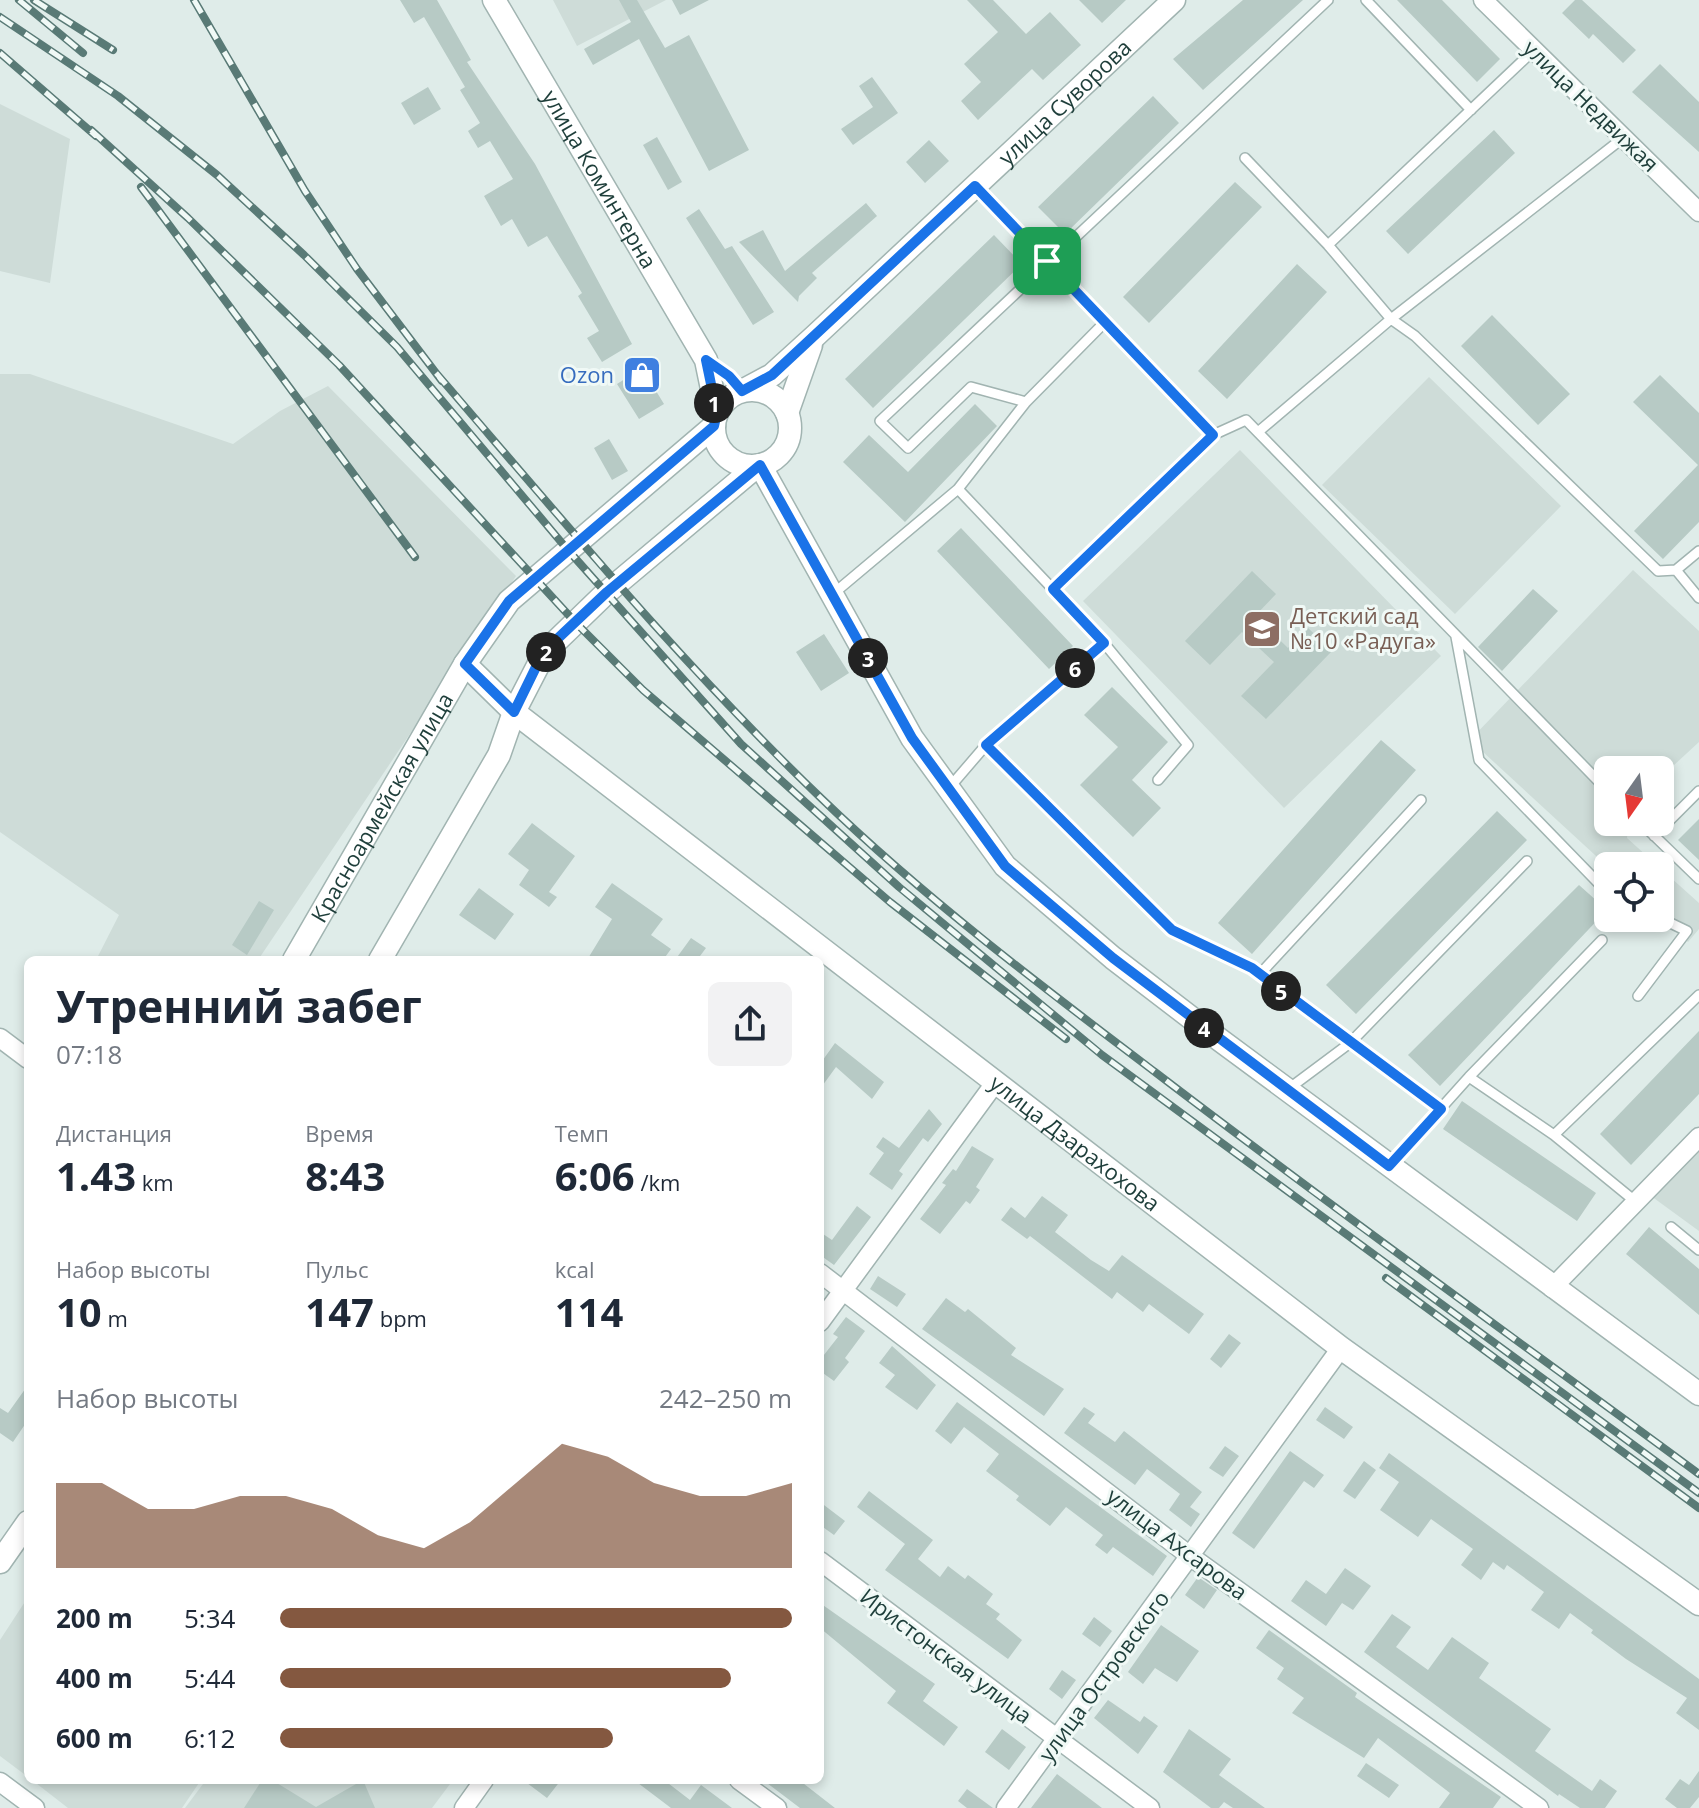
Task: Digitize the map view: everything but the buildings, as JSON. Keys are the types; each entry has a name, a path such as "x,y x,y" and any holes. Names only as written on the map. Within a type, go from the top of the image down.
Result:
{"street":[{"name":"улица Коминтерна","path":"494,0 706,360 715,420"},
{"name":"улица Суворова","path":"743,391 772,375 815,336 1174,0"},
{"name":"улица Недвижая","path":"1483,0 1699,212"},
{"name":"улица Суворова","path":"787,413 797,377 815,336"},
{"name":"улица Коминтерна","path":"706,360 729,376 743,391"},
{"path":"743,391 770,394 787,413 790,433 782,451 786,509"},
{"name":"Красноармейская улица","path":"296,956 465,664 509,601 715,420 727,399 743,391"},
{"path":"715,420 715,438 724,454 739,464 759,465"},
{"path":"384,956 499,755 514,712 537,665 554,642 607,592 759,465 782,451"},
{"path":"759,465 912,738 1005,866 1113,958 1552,1288 1699,1394"},
{"name":"улица Дзарахохова","path":"465,664 514,712 1341,1348 1699,1604"},
{"path":"0,1038 24,1056"},
{"path":"824,1316 995,1083"},
{"path":"1552,1288 1699,1137"},
{"name":"улица Ахсарова","path":"824,1276 1190,1556 1539,1808"},
{"name":"улица Островского","path":"1006,1808 1341,1348"},
{"path":"0,1562 24,1528"},
{"name":"Иристонская улица","path":"824,1564 1150,1808"},
{"path":"0,1782 35,1808"},
{"path":"464,1808 481,1784"},
{"path":"744,1784 777,1808"}],"lane":[{"path":"1026,402 971,387 908,448 880,421 1328,0"},
{"path":"1366,0 1471,110"},
{"path":"1328,245 1534,50"},
{"path":"1258,432 1391,319 1623,138"},
{"path":"1245,158 1328,245 1391,319 1415,336 1658,571 1676,570 1699,551"},
{"path":"975,186 1213,435"},
{"path":"833,594 958,489 1026,402 1105,322"},
{"path":"1053,589 1213,435 1246,420 1594,777"},
{"path":"958,489 1104,643 1188,745 1158,780"},
{"path":"1676,570 1699,598"},
{"path":"1456,637 1479,760 1594,879"},
{"path":"949,788 986,745 1104,643"},
{"path":"986,745 1172,930 1260,974 1441,1109"},
{"path":"1674,816 1699,791"},
{"path":"1260,974 1421,800"},
{"path":"1654,836 1699,879"},
{"path":"1287,1090 1350,1043 1527,861"},
{"path":"1638,996 1687,931 1674,925"},
{"path":"1389,1166 1469,1077 1602,940"},
{"path":"1554,1135 1699,995"},
{"path":"1469,1077 1554,1135 1636,1202"},
{"path":"1671,1227 1699,1250"}],"shaded area":[{"path":"553,0 666,0 577,46"},
{"path":"0,104 70,139 50,283 0,271"},
{"path":"0,374 30,374 233,444 280,411 328,386 516,576 261,956 98,956 119,915 0,832"},
{"path":"1429,377 1561,506 1455,614 1322,485"},
{"name":"Детский сад №10 «Радуга»","path":"1240,450 1441,656 1284,808 1083,601"},
{"path":"1633,570 1699,631 1699,742 1674,765 1674,756 1594,756 1594,836 1627,836 1642,852 1594,854 1470,740"},
{"path":"1674,881 1699,903 1699,929 1688,942 1674,928"},
{"path":"1699,1151 1699,1231 1651,1196"},
{"path":"24,1603 24,1774 0,1756 0,1640"},
{"path":"37,1784 198,1784 182,1808 68,1808"},
{"path":"203,1784 450,1784 432,1808 185,1808"}],"railway":[{"path":"19,0 83,53"},
{"path":"34,0 113,50"},
{"path":"194,0 305,191 357,269 442,381"},
{"path":"0,17 118,96 217,175 304,255 397,347 567,549 741,744 899,887 1102,1055 1699,1493"},
{"path":"0,53 96,136"},
{"path":"91,130 188,218 339,365 575,622 643,690 890,902 1066,1039"},
{"path":"141,187 415,557"},
{"path":"436,373 721,697 822,799 902,872 1027,974 1222,1123 1699,1474"},
{"path":"1386,1278 1699,1508"}],"place":[{"name":"Ozon","path":"642,375"},
{"name":"Детский сад №10 «Радуга»","path":"1262,629"}],"route":[{"path":"975,186 1047,261 1213,435 1053,589 1104,643 986,745 1172,930 1252,968 1441,1109 1389,1166 1113,958 1005,866 912,738 760,465 607,592 554,642 537,665 514,712 465,664 509,601 578,539 706,436 714,426 717,413 709,389 706,360 729,376 742,391 772,375 975,186"}]}
